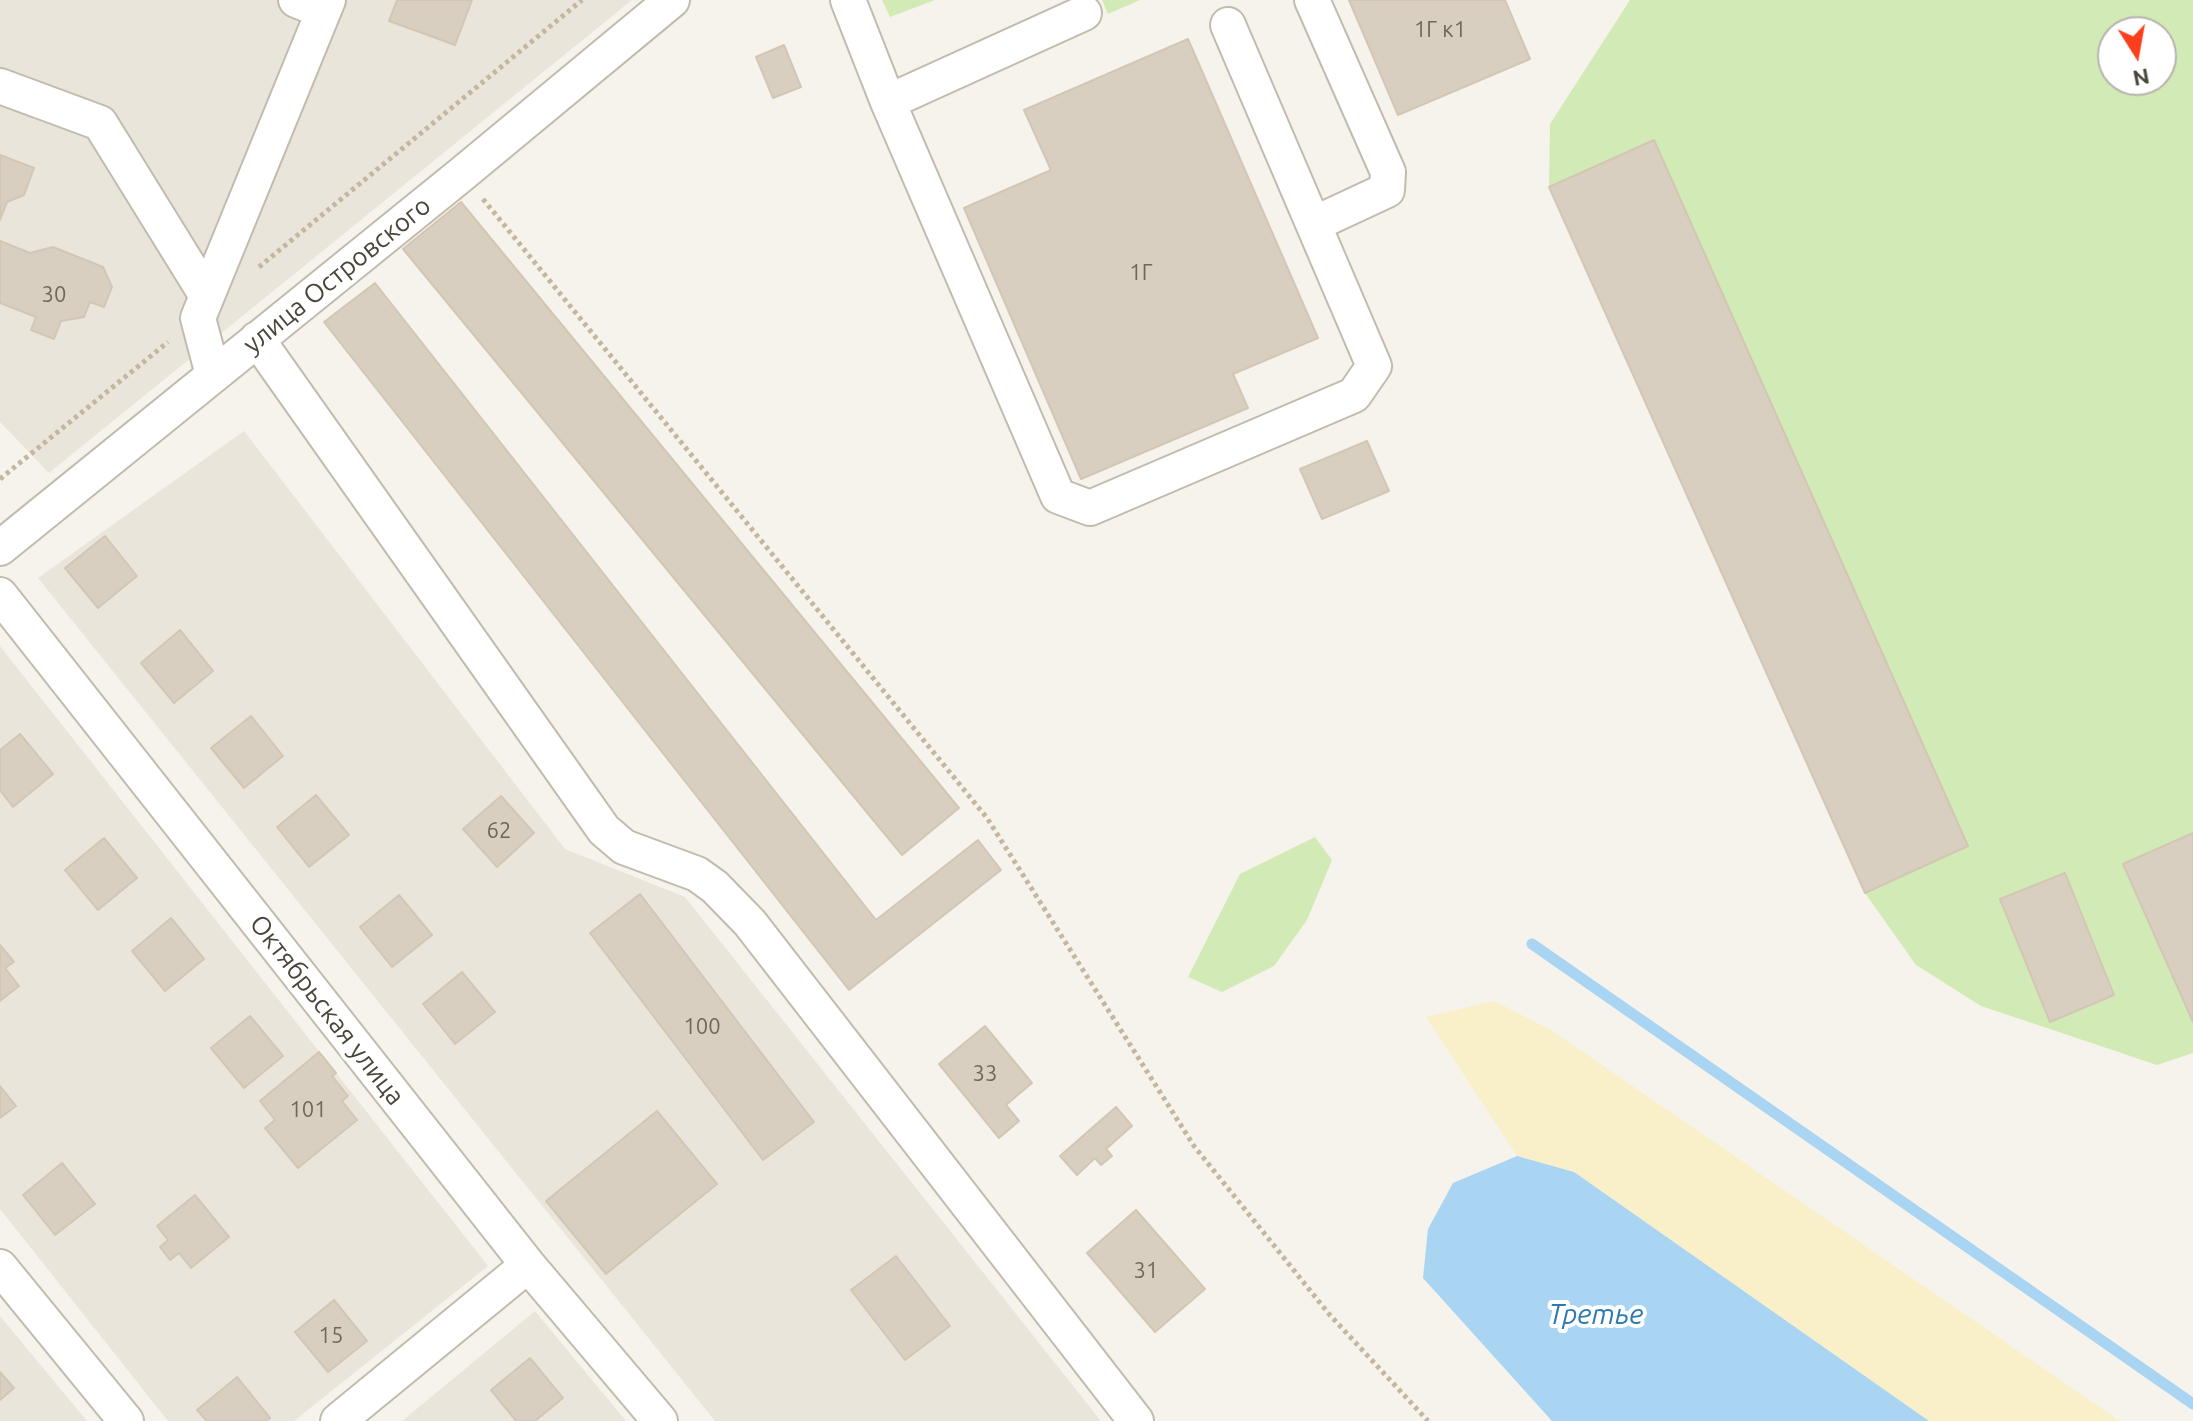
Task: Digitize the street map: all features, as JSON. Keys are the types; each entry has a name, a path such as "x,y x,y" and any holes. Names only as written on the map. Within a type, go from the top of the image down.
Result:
{"street":[{"name":"улица Островского","path":"0,548 672,0"},
{"path":"848,0 888,102 1058,496 1090,508 1354,395 1374,366 1228,25"},
{"path":"1312,0 1388,172 1387,190 1314,224"},
{"path":"202,307 316,4"},
{"path":"888,102 1084,13"},
{"path":"0,86 100,123 202,307 213,375"},
{"path":"257,339 604,830 624,847 697,874 715,887 750,923 1136,1421"},
{"name":"Октябрьская улица","path":"0,595 528,1265 660,1421"},
{"path":"338,1421 528,1265"},
{"path":"0,1267 126,1421"}],"path":[{"path":"258,269 582,0"},
{"path":"462,174 987,818 1194,1146 1329,1314 1428,1421"},
{"path":"0,479 202,307"}],"shaded area":[{"path":"0,0 632,0 49,473 0,422"},
{"path":"244,431 565,849 685,897 1101,1421 715,1421 38,578"},
{"path":"0,646 488,1266 294,1421 168,1421 0,1209"},
{"path":"535,1311 626,1421 402,1421"},
{"path":"0,1316 87,1421 0,1421"}],"green space":[{"path":"882,0 935,0 890,17"},
{"path":"1102,0 1140,0 1108,14"},
{"path":"1630,0 2193,0 2193,1053 2157,1065 1981,1006 1916,965 1865,893 1549,187 1550,124"},
{"path":"1315,837 1332,860 1307,920 1274,966 1222,992 1188,977 1240,874"}],"sand":[{"path":"1494,1001 1551,1030 2120,1421 1929,1421 1574,1172 1517,1156 1426,1017"}],"water":[{"name":"Третье","path":"1517,1156 1574,1172 1929,1421 1552,1421 1423,1278 1428,1229 1453,1183"}],"building":[{"path":"397,0 472,0 455,45 389,21"},
{"path":"1349,0 1505,0 1530,59 1398,115"},
{"path":"1188,39 1318,338 1233,374 1248,408 1081,479 964,208 1051,170 1024,110"},
{"path":"784,45 801,87 773,98 756,57"},
{"path":"1654,140 1968,846 1865,893 1549,187"},
{"path":"0,155 34,168 24,195 7,202 0,220"},
{"path":"461,202 959,808 902,855 403,249"},
{"path":"0,241 30,253 53,247 103,267 112,287 104,307 90,302 84,317 61,321 54,339 31,330 36,317 0,303"},
{"path":"375,283 876,920 978,840 1001,870 849,990 324,322"},
{"path":"1367,441 1389,491 1322,519 1300,469"},
{"path":"105,536 137,576 98,608 65,568"},
{"path":"180,630 213,671 174,703 141,663"},
{"path":"251,716 283,756 244,788 211,748"},
{"path":"20,734 53,774 13,807 0,790 0,750"},
{"path":"316,795 349,835 309,867 277,827"},
{"path":"501,796 534,833 497,867 463,829"},
{"path":"2193,833 2193,1022 2123,864"},
{"path":"104,838 137,878 98,910 65,870"},
{"path":"2065,873 2114,995 2050,1022 2000,899"},
{"path":"640,894 814,1122 763,1160 590,933"},
{"path":"399,895 432,935 392,967 360,927"},
{"path":"171,918 204,959 165,991 132,951"},
{"path":"0,945 14,962 5,968 19,986 0,1001"},
{"path":"462,972 495,1012 455,1044 423,1004"},
{"path":"250,1016 283,1056 244,1088 211,1048"},
{"path":"985,1026 1032,1083 1006,1105 1019,1121 999,1138 939,1064"},
{"path":"319,1052 336,1073 332,1076 348,1096 342,1101 357,1120 298,1168 265,1128 275,1120 260,1101"},
{"path":"0,1086 16,1106 0,1118"},
{"path":"1116,1107 1132,1126 1106,1149 1112,1156 1101,1165 1095,1158 1077,1175 1060,1156"},
{"path":"657,1111 717,1184 606,1274 546,1201"},
{"path":"62,1163 95,1204 55,1235 23,1195"},
{"path":"195,1195 229,1237 191,1268 179,1253 170,1260 160,1247 168,1240 157,1226"},
{"path":"1136,1210 1205,1289 1155,1332 1087,1253"},
{"path":"896,1256 950,1326 905,1360 851,1290"},
{"path":"334,1300 367,1341 328,1372 295,1332"},
{"path":"530,1358 563,1398 535,1421 516,1421 491,1390"},
{"path":"0,1372 14,1388 0,1400"},
{"path":"237,1377 270,1418 266,1421 207,1421 197,1410"}],"waterway":[{"path":"1532,944 2193,1404"}]}
